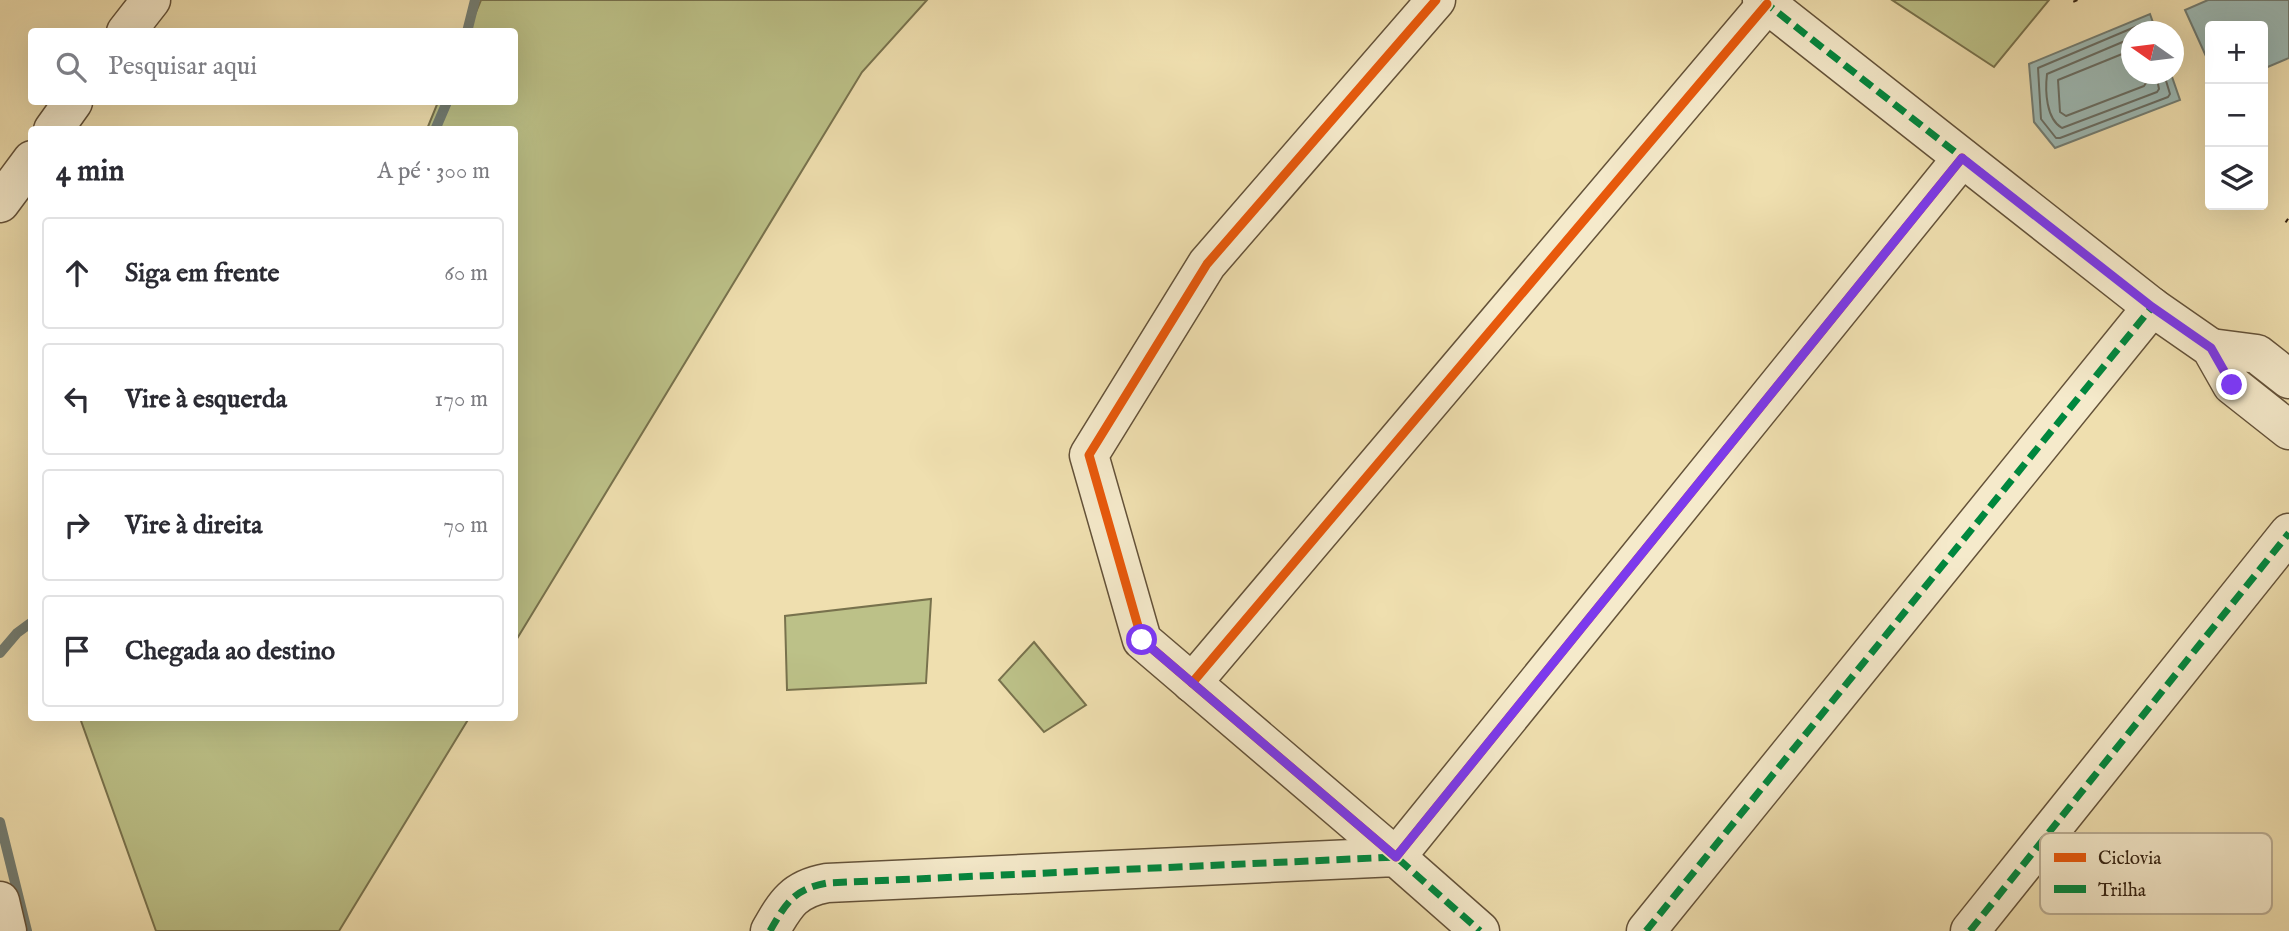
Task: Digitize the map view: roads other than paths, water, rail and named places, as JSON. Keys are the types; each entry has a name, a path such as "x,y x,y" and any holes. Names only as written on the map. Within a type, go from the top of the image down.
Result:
{"street":[{"path":"129,28 151,0"},
{"path":"1436,0 1207,264 1089,455 1142,640 1480,931"},
{"path":"1192,683 1764,2 2152,307 2211,348 2232,385 2289,430"},
{"path":"57,126 71,105"},
{"path":"770,931 786,903 812,886 827,883 1396,857 1962,158"},
{"path":"0,203 28,165"},
{"path":"1646,931 2152,307"},
{"path":"2211,348 2257,354 2289,379"},
{"path":"2049,833 2289,533"},
{"path":"1970,931 2040,844"},
{"path":"0,901 7,931"}],"water":[{"path":"2208,0 2289,0 2289,58 2268,67 2268,21 2205,21 2205,54 2185,10"},
{"path":"2150,14 2152,21 2133,21"},
{"path":"2121,26 2121,84 2174,84 2180,100 2055,148 2034,122 2029,64"}],"waterway":[{"path":"468,28 475,0"},
{"path":"437,126 446,105"},
{"path":"0,653 28,625"},
{"path":"0,822 27,931"}]}
